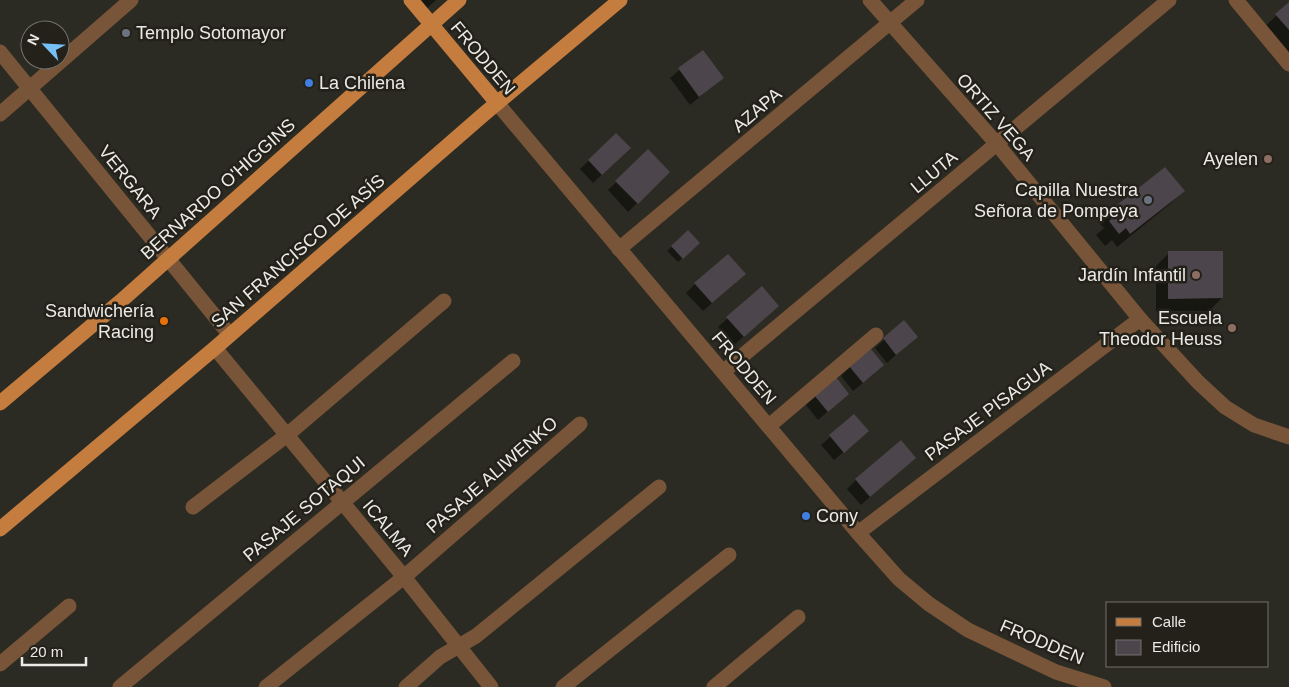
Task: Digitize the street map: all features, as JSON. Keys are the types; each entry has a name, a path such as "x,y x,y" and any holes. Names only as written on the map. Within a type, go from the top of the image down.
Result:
{"main road":[{"name":"FRODDEN","path":"412,0 497,103"},
{"name":"BERNARDO O'HIGGINS","path":"0,403 168,259 459,0"},
{"name":"SAN FRANCISCO DE ASÍS","path":"0,529 230,336 497,103 620,0"}],"street":[{"path":"0,114 131,0"},
{"name":"ORTIZ VEGA","path":"870,0 997,144 1140,319 1198,382 1225,407 1254,425 1289,437"},
{"name":"AZAPA","path":"619,249 917,0"},
{"name":"LLUTA","path":"723,372 1169,0"},
{"path":"1236,0 1289,64"},
{"name":"VERGARA","path":"0,52 230,336"},
{"name":"FRODDEN","path":"497,103 858,533 899,579 929,604 968,630 1056,672 1104,687"},
{"path":"193,507 287,435 444,301"},
{"name":"PASAJE PISAGUA","path":"858,533 1140,319"},
{"path":"769,426 876,335"},
{"name":"ICALMA","path":"215,348 404,577 491,687"},
{"name":"PASAJE SOTAQUI","path":"120,687 513,361"},
{"name":"PASAJE ALIWENKO","path":"266,687 404,577 580,424"},
{"path":"406,687 440,657 459,648 476,636 659,487"},
{"path":"563,687 729,554"},
{"path":"0,664 69,606"},
{"path":"714,687 798,617"}],"building":[{"path":"1289,2 1289,30 1275,14"},
{"path":"703,50 724,78 699,97 678,68"},
{"path":"616,133 631,148 602,175 588,160"},
{"path":"648,149 670,172 638,204 615,181"},
{"name":"Capilla Nuestra Señora de Pompeya","path":"1165,167 1185,191 1130,234 1126,228 1119,234 1109,221 1116,215 1112,209"},
{"path":"688,230 700,243 683,259 671,246"},
{"name":"Jardín Infantil","path":"1168,251 1223,251 1223,298 1168,299"},
{"path":"728,254 746,274 712,303 694,283"},
{"path":"762,286 779,306 744,337 726,317"},
{"path":"904,320 918,337 896,355 883,338"},
{"path":"870,348 884,365 863,383 849,366"},
{"path":"836,377 849,394 828,412 814,395"},
{"path":"854,414 869,431 844,453 829,435"},
{"path":"901,440 916,458 870,497 855,479"}],"place":[{"name":"Templo Sotomayor","path":"126,33"},
{"name":"La Chilena","path":"309,83"},
{"name":"Ayelen","path":"1268,159"},
{"name":"Capilla Nuestra Señora de Pompeya","path":"1148,200"},
{"name":"Jardín Infantil","path":"1196,275"},
{"name":"Sandwichería Racing","path":"164,321"},
{"name":"Escuela Theodor Heuss","path":"1232,328"},
{"name":"Cony","path":"806,516"}]}
